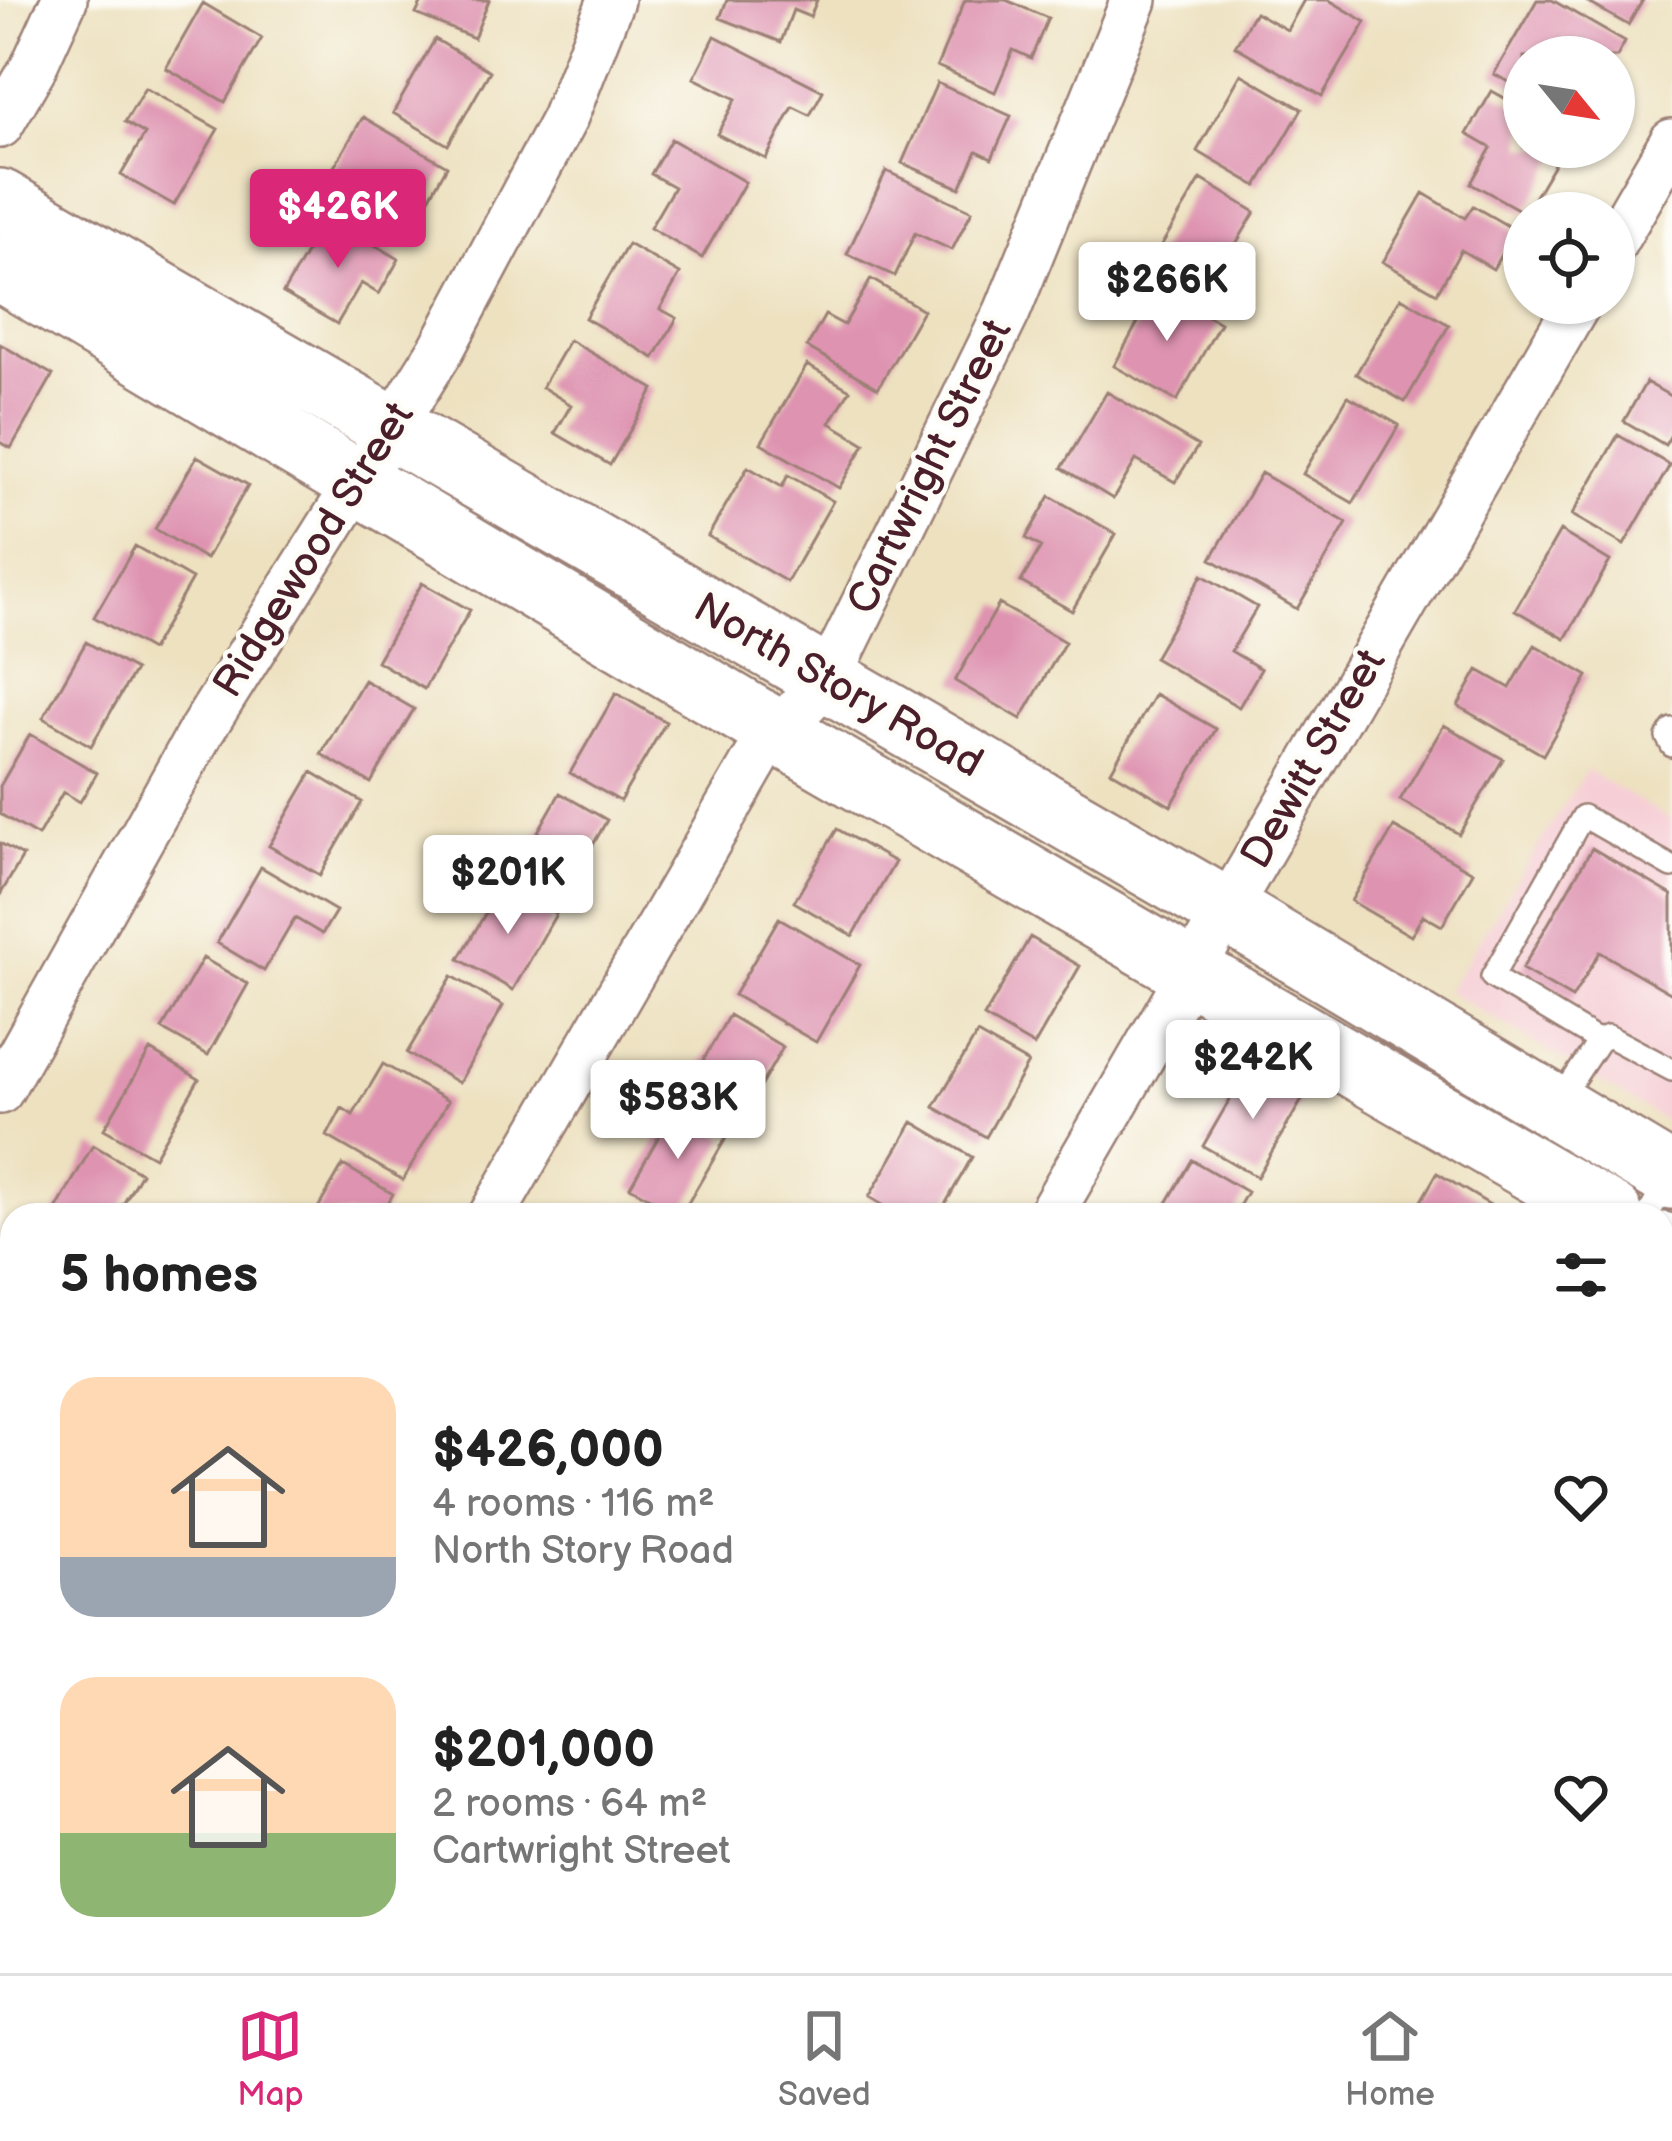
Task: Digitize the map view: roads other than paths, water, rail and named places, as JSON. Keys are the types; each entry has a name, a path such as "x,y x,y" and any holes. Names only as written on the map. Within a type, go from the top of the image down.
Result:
{"main road":[{"name":"North Story Road","path":"0,200 1226,910 1539,1137"},
{"name":"North Story Road","path":"0,269 776,731 1192,970 1539,1137 1639,1192"}],"street":[{"path":"0,125 64,0"},
{"name":"Ridgewood Street","path":"0,1090 200,733 442,348 564,119 610,0"},
{"name":"Cartwright Street","path":"499,1203 776,731 827,680 1007,312 1134,0"},
{"path":"1635,206 1672,142"},
{"name":"Dewitt Street","path":"1057,1203 1566,324"}],"lane":[{"path":"1672,729 1667,737 1672,746"},
{"path":"1599,1041 1492,977 1583,816 1672,867"},
{"path":"1539,1137 1599,1041 1608,1036 1672,1070"}]}
